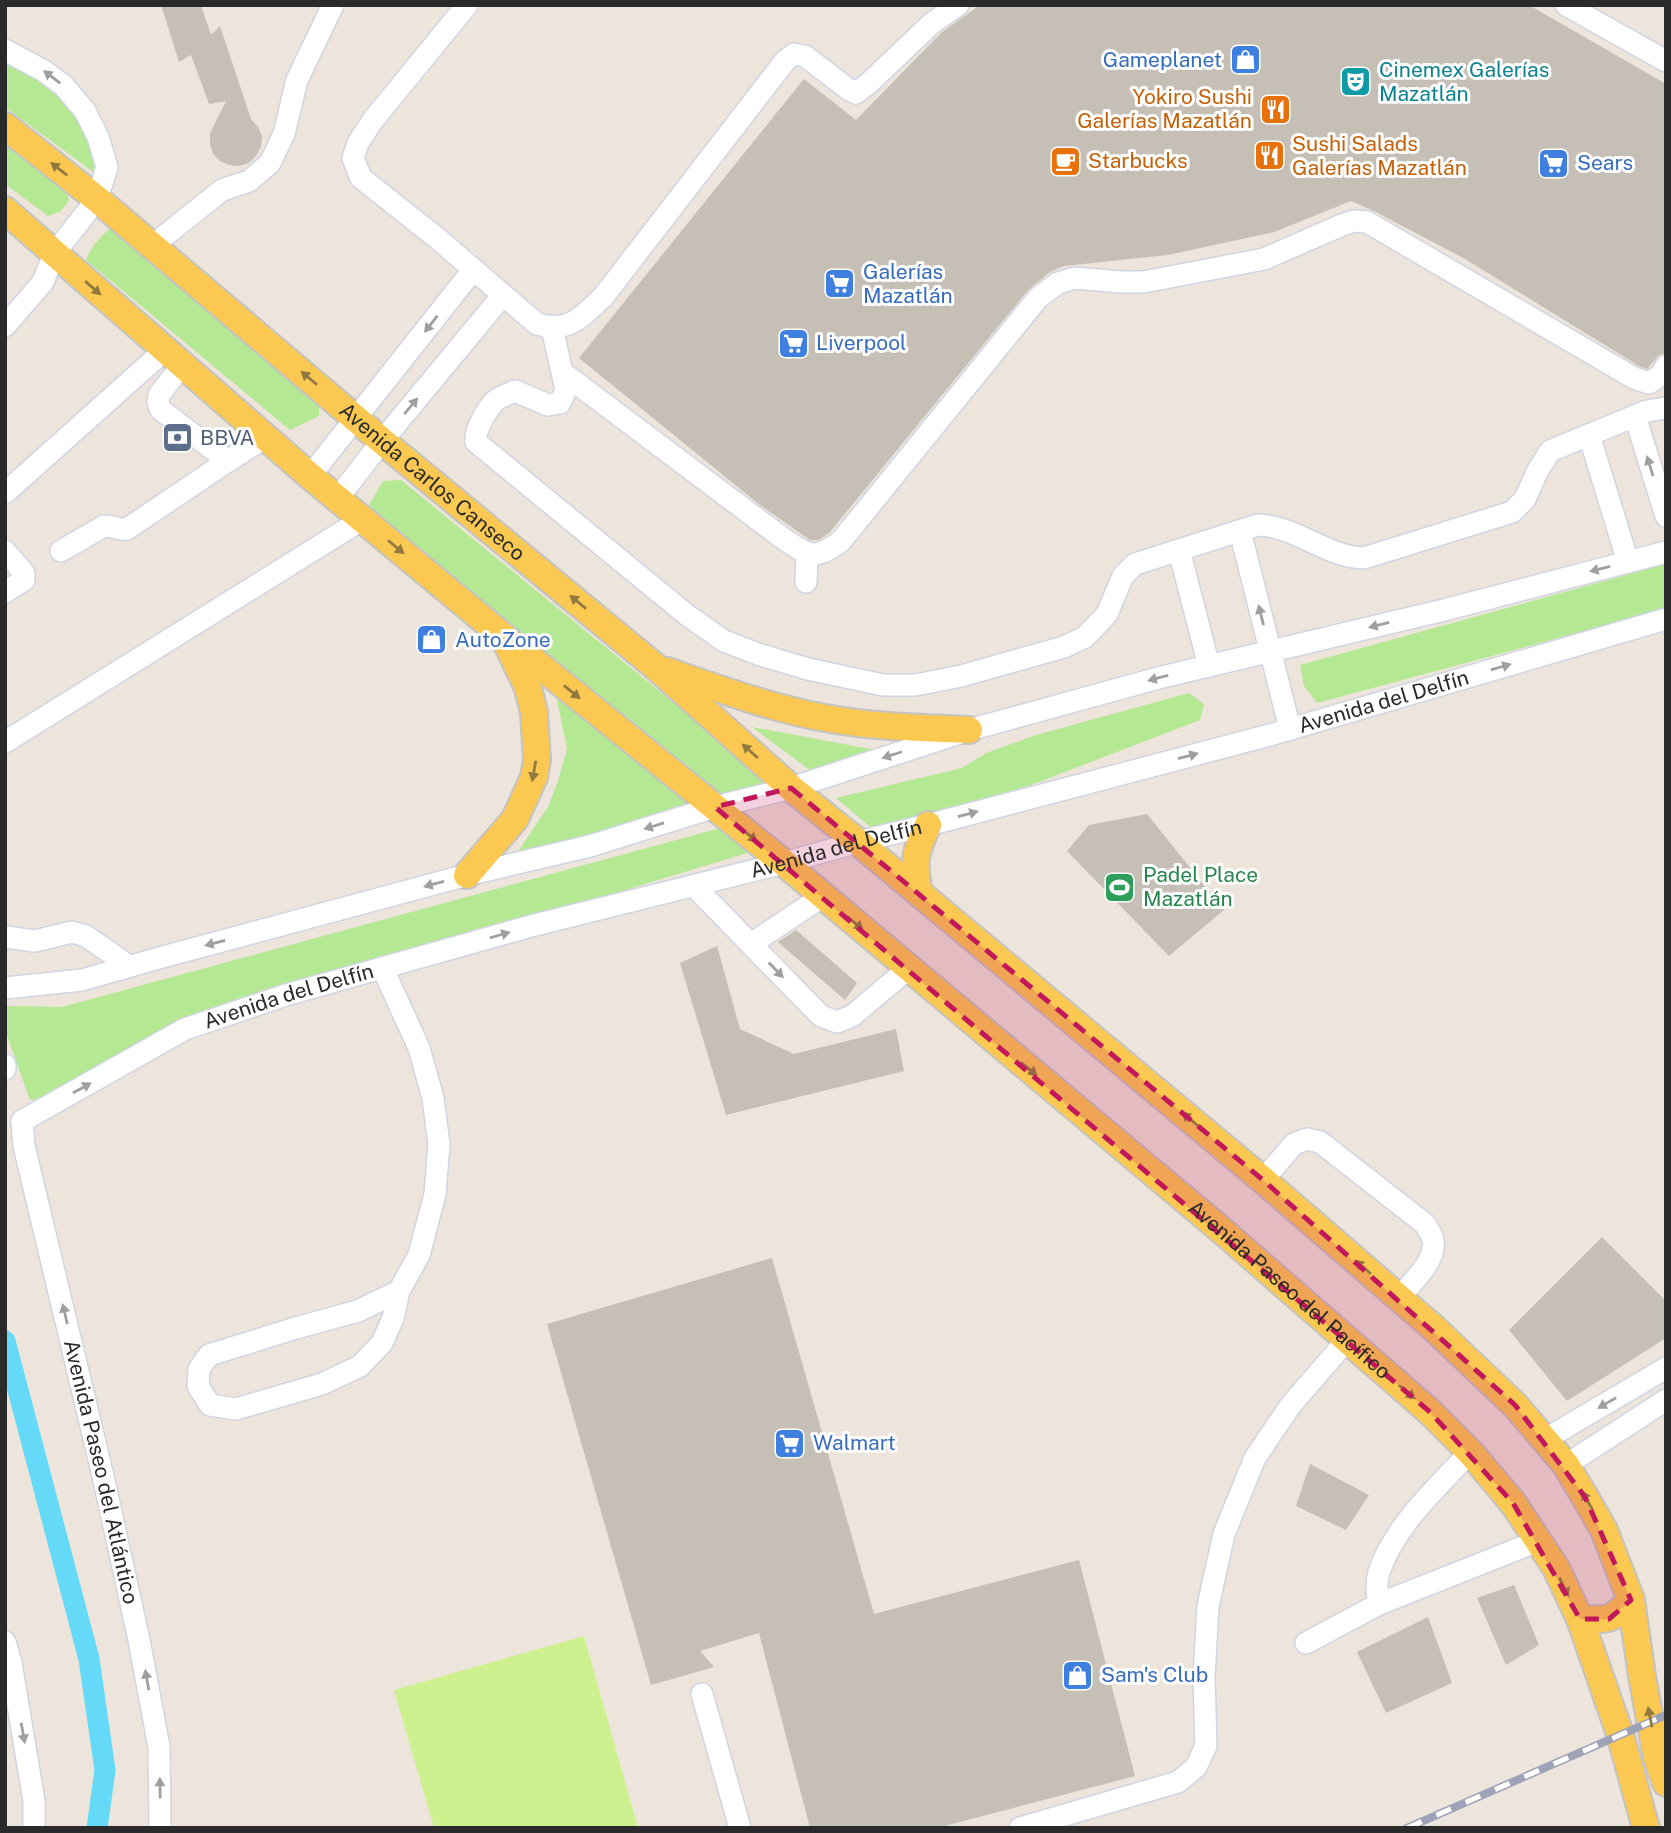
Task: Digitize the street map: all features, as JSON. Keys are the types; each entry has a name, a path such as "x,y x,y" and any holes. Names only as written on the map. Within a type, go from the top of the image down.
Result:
{"main road":[{"name":"Avenida Carlos Canseco","path":"5,126 97,199 382,441 657,668 791,788 858,842"},
{"path":"7,217 54,254 310,476 784,863"},
{"path":"467,875 515,819 534,777 537,760 534,712 528,688 503,636"},
{"path":"657,668 761,703 826,718 886,726 969,730"},
{"path":"919,893 916,856 928,825"},
{"path":"858,842 1263,1180 1435,1329 1515,1405 1566,1465 1604,1530 1631,1600 1642,1676 1666,1783"},
{"name":"Avenida Paseo del Pacífico","path":"784,863 1220,1229 1430,1412 1470,1452 1513,1503 1556,1568 1580,1619 1620,1734 1646,1828"},
{"path":"1580,1619 1609,1619 1620,1613 1631,1600"}],"street":[{"path":"152,246 222,190 249,181 270,163 284,134 297,80 333,5"},
{"path":"467,5 373,120 358,143 353,158 361,178 537,324 552,328 579,320 603,297 785,61 794,54 804,56 856,93 931,24 958,5"},
{"path":"1566,5 1666,61"},
{"path":"5,50 44,71 63,85 85,111 98,136 107,167 97,199 54,254 43,282 5,326"},
{"path":"563,373 771,530 807,554 825,552 841,541 1038,298 1058,283 1075,278 1144,282 1214,269 1264,259 1342,225 1354,221 1367,222 1634,378 1649,383 1661,375 1666,366"},
{"path":"310,476 473,270"},
{"path":"338,498 503,295"},
{"path":"552,328 566,390 560,403 548,405 515,391 496,400 478,428 476,442 687,615 724,640 758,654 808,669 883,685 915,685 961,676 1064,648 1085,637 1107,614 1123,576 1135,564 1258,525 1273,526 1350,558 1364,558 1512,512 1525,499 1550,451 1634,416 1666,408"},
{"path":"174,357 159,396 161,410 228,461"},
{"path":"5,493 174,357"},
{"path":"1634,416 1666,516"},
{"path":"1589,435 1629,562"},
{"path":"61,551 104,526 127,529 266,438"},
{"path":"5,742 363,519"},
{"path":"1240,531 1290,729"},
{"path":"1179,550 1209,666"},
{"path":"5,551 24,573 23,580 5,592"},
{"path":"5,988 82,980 467,875 590,846 715,807 791,788 969,730 1162,677 1666,552"},
{"path":"806,582 807,554"},
{"name":"Avenida del Delfín","path":"13,1117 185,1029 286,995 531,926 784,863 1290,729 1666,619"},
{"path":"694,886 821,1016 837,1022 852,1016 909,968"},
{"path":"751,944 823,896"},
{"path":"5,937 35,941 72,932 86,936 129,966"},
{"path":"383,969 419,1048 433,1098 439,1144 435,1194 419,1255 399,1291 393,1318 382,1343 360,1366 322,1384 236,1409 210,1405 198,1386 199,1369 209,1355 358,1311 399,1291"},
{"name":"Avenida Paseo del Atlántico","path":"13,1117 24,1146 103,1476 139,1640 159,1747 160,1828"},
{"path":"1263,1180 1294,1144 1307,1139 1320,1142 1425,1224 1433,1241 1430,1258 1399,1298"},
{"path":"1020,1828 1178,1782 1196,1767 1206,1746 1204,1677 1208,1606 1224,1534 1255,1458 1290,1406 1347,1340"},
{"path":"1544,1440 1666,1368"},
{"path":"1566,1465 1666,1400"},
{"path":"1379,1604 1378,1574 1394,1541 1424,1501 1470,1452"},
{"path":"1306,1643 1379,1604 1538,1541"},
{"path":"5,1642 11,1663 34,1801 34,1828"},
{"path":"702,1694 740,1828"}],"highlighted area":[{"path":"791,788 1263,1180 1515,1405 1585,1497 1631,1600 1609,1619 1580,1619 1513,1503 1430,1412 715,807"}],"green space":[{"path":"5,64 36,78 86,124 100,177 5,107"},
{"path":"5,136 62,180 69,200 61,211 48,216 5,184"},
{"path":"118,221 320,395 319,416 290,430 86,260 95,243"},
{"path":"401,480 773,784 727,800 658,742 637,732 366,510 383,481"},
{"path":"1666,564 1666,609 1317,703 1304,686 1300,665"},
{"path":"555,691 700,802 513,859 548,807 567,749"},
{"path":"1189,693 1204,704 1200,720 1031,785 874,830 836,798 962,768 986,753 1036,735"},
{"path":"752,727 886,752 815,774"},
{"path":"724,827 754,851 183,1024 44,1099 30,1100 5,1030 5,1006 62,1007"},
{"path":"584,1636 638,1828 434,1828 394,1690"}],"building":[{"path":"161,5 201,5 211,35 220,26 251,119 262,136 261,147 249,163 229,165 213,154 210,133 226,101 209,104 191,55 179,62"},
{"name":"Galerías Mazatlán","path":"980,5 1529,5 1666,84 1666,353 1659,355 1647,369 1639,366 1465,259 1351,201 1274,232 1168,255 1064,266 1050,272 1028,290 830,532 819,540 810,540 760,505 579,358 804,79 856,120 941,33"},
{"path":"1147,814 1224,910 1169,956 1067,851 1089,825"},
{"path":"796,930 857,983 845,1000 778,942"},
{"path":"717,946 740,1029 794,1054 896,1029 904,1071 726,1115 680,963"},
{"path":"1602,1237 1666,1301 1666,1338 1567,1401 1509,1330"},
{"path":"772,1258 874,1614 1079,1560 1135,1776 937,1828 810,1828 759,1633 700,1651 714,1667 651,1685 547,1324"},
{"path":"1310,1464 1369,1495 1346,1530 1296,1506"},
{"path":"1514,1585 1539,1645 1506,1665 1477,1598"},
{"path":"1428,1617 1452,1683 1386,1713 1357,1652"}],"waterway":[{"path":"5,1341 89,1659 105,1770 97,1828"}],"railway":[{"path":"1407,1828 1666,1715"}],"place":[{"name":"Gameplanet","path":"1245,60"},
{"name":"Cinemex Galerías Mazatlán","path":"1356,82"},
{"name":"Yokiro Sushi Galerías Mazatlán","path":"1275,109"},
{"name":"Sushi Salads Galerías Mazatlán","path":"1269,156"},
{"name":"Starbucks","path":"1065,161"},
{"name":"Sears","path":"1554,163"},
{"name":"Galerías Mazatlán","path":"840,284"},
{"name":"Liverpool","path":"793,343"},
{"name":"BBVA","path":"177,438"},
{"name":"AutoZone","path":"432,640"},
{"name":"Padel Place Mazatlán","path":"1120,887"},
{"name":"Walmart","path":"790,1443"},
{"name":"Sam's Club","path":"1078,1675"}]}
